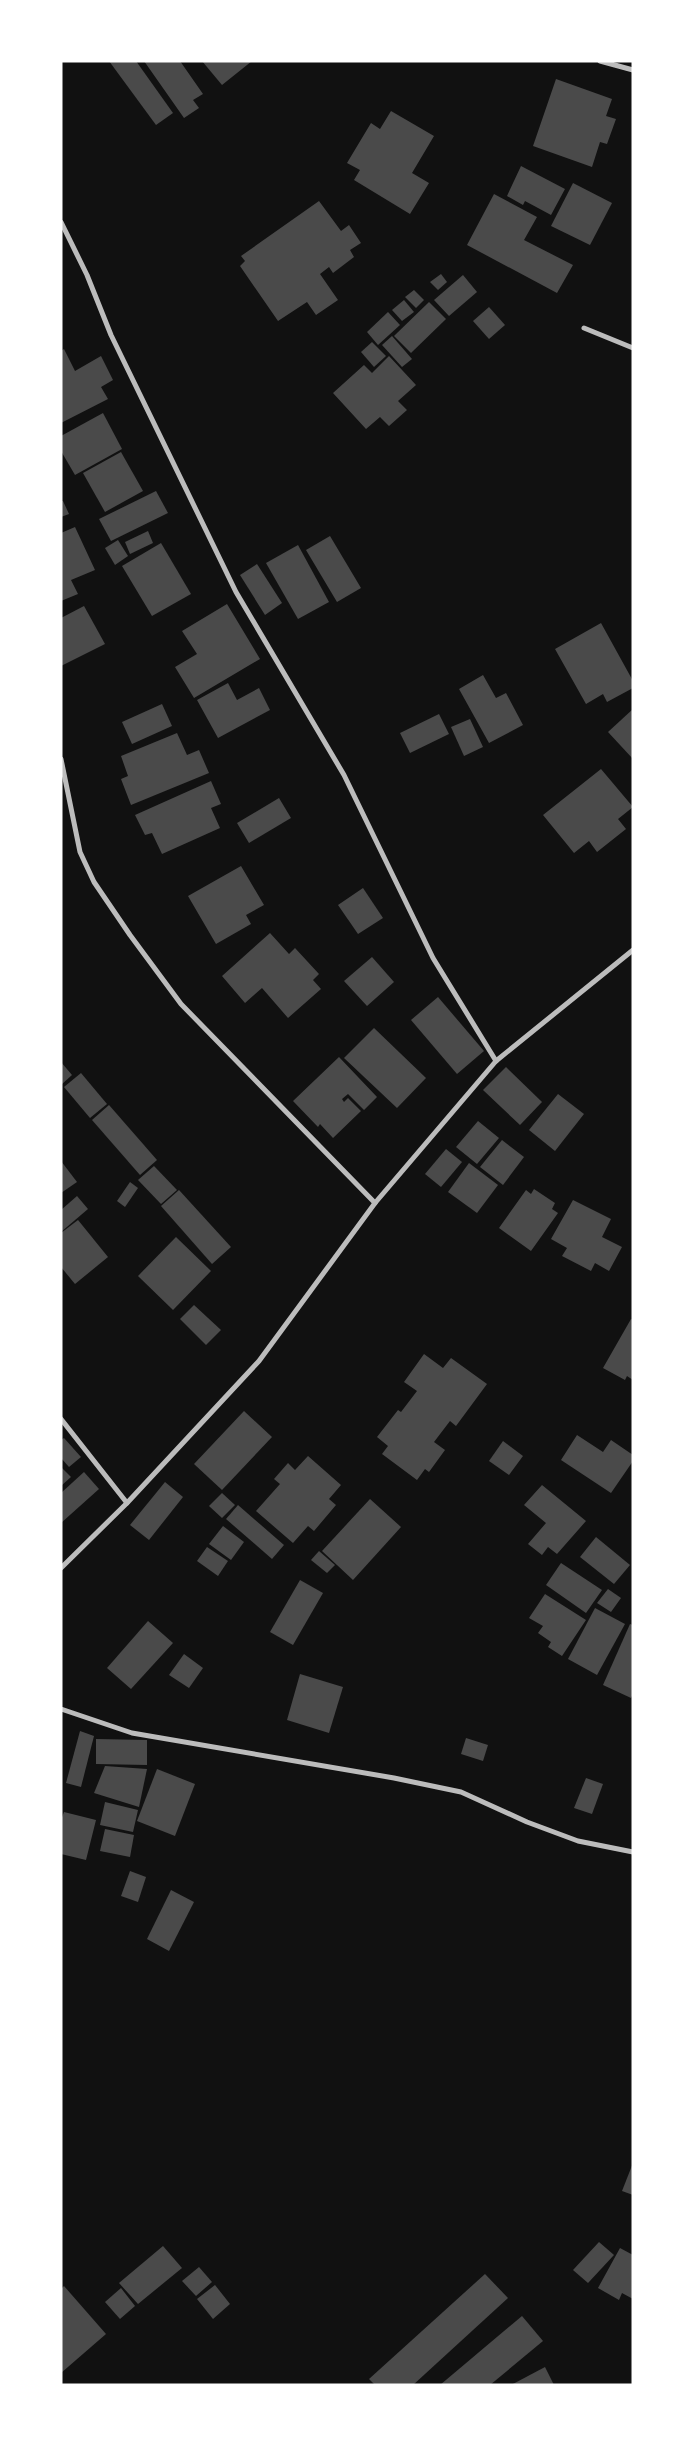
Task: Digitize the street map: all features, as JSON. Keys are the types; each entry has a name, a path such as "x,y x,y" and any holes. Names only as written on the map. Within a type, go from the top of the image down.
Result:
{"street":[{"path":"600,61 633,70"},
{"path":"61,222 87,275 111,335 236,592 344,775 433,958 496,1060"},
{"path":"584,328 633,348"},
{"path":"61,758 80,852 94,882 130,935 181,1004 375,1203"},
{"path":"61,1568 127,1504 258,1360 375,1203 496,1060 633,950"},
{"path":"61,1418 127,1504"},
{"path":"61,1709 132,1733 394,1778 461,1792 527,1822 578,1841 633,1852"}],"building":[{"path":"109,61 136,61 173,113 156,125"},
{"path":"144,61 180,61 203,94 193,100 199,108 184,118"},
{"path":"202,61 252,61 222,85"},
{"path":"556,79 612,99 606,116 616,119 607,144 600,142 592,167 533,146"},
{"path":"391,111 434,136 412,173 429,183 410,214 354,180 360,170 347,163 371,123 380,129"},
{"path":"521,166 565,189 551,215 525,201 523,205 507,196"},
{"path":"573,183 612,203 590,245 551,226"},
{"path":"494,194 537,217 524,240 573,265 557,293 467,245"},
{"path":"319,201 341,231 349,225 361,243 350,250 354,257 333,273 329,267 320,274 338,300 316,315 307,302 278,321 240,266 245,261 241,256"},
{"path":"441,274 447,282 438,290 430,282"},
{"path":"463,275 477,292 449,316 434,300"},
{"path":"414,290 424,300 416,308 405,297"},
{"path":"404,300 414,312 402,321 392,310"},
{"path":"429,302 446,319 411,353 394,336"},
{"path":"489,307 505,325 489,339 473,321"},
{"path":"388,312 400,325 378,345 367,332"},
{"path":"392,336 412,359 402,367 382,345"},
{"path":"372,342 386,356 374,367 361,352"},
{"path":"64,349 75,371 101,356 113,380 101,387 108,399 61,423 61,351"},
{"path":"389,356 416,385 398,401 407,410 389,426 380,417 366,429 333,393 364,365 372,373"},
{"path":"103,413 122,449 75,475 61,451 61,436"},
{"path":"121,452 143,491 105,512 83,473"},
{"path":"156,491 168,513 111,541 99,519"},
{"path":"61,501 63,501 69,514 61,517"},
{"path":"75,527 95,570 71,580 78,594 61,601 61,533"},
{"path":"148,531 153,543 130,554 125,542"},
{"path":"330,536 361,588 337,602 306,550"},
{"path":"118,540 128,556 115,565 105,548"},
{"path":"161,543 191,594 152,616 122,566"},
{"path":"298,545 329,602 298,619 266,563"},
{"path":"257,564 282,603 265,615 240,575"},
{"path":"227,604 260,659 194,698 175,667 197,654 182,631"},
{"path":"84,606 105,644 61,666 61,618"},
{"path":"601,623 633,681 633,688 607,702 603,694 586,704 555,649"},
{"path":"483,675 496,698 506,693 523,725 489,743 459,689"},
{"path":"228,683 237,700 259,688 270,710 218,738 197,700"},
{"path":"162,704 172,726 132,744 122,722"},
{"path":"633,709 633,759 608,732"},
{"path":"439,714 449,734 410,753 400,733"},
{"path":"470,719 483,747 464,756 451,727"},
{"path":"177,733 187,755 199,750 209,773 131,805 121,779 128,776 121,756"},
{"path":"601,769 633,807 618,819 626,829 597,852 589,841 574,853 543,815"},
{"path":"211,781 221,804 211,808 220,828 162,854 152,833 145,835 135,815"},
{"path":"279,798 291,818 249,843 237,823"},
{"path":"241,866 264,905 246,915 251,924 216,944 188,896"},
{"path":"363,888 383,918 358,934 338,905"},
{"path":"270,933 289,954 295,948 319,974 313,980 321,989 288,1018 262,988 245,1003 222,976"},
{"path":"372,957 394,982 367,1006 344,981"},
{"path":"438,997 484,1051 457,1074 411,1020"},
{"path":"374,1028 426,1078 397,1108 344,1058"},
{"path":"339,1057 377,1097 364,1110 348,1094 342,1099 344,1102 348,1098 361,1111 333,1138 320,1124 318,1127 293,1101"},
{"path":"61,1062 72,1075 61,1085"},
{"path":"506,1067 542,1102 520,1125 483,1090"},
{"path":"81,1073 107,1104 90,1118 64,1087"},
{"path":"558,1094 584,1114 555,1151 529,1130"},
{"path":"109,1105 157,1160 140,1175 92,1120"},
{"path":"478,1121 499,1138 477,1164 456,1147"},
{"path":"502,1140 524,1157 503,1185 480,1167"},
{"path":"446,1149 462,1162 441,1187 425,1174"},
{"path":"61,1161 77,1182 61,1193"},
{"path":"469,1163 498,1185 477,1213 448,1192"},
{"path":"154,1166 177,1190 161,1204 138,1180"},
{"path":"130,1182 138,1188 125,1207 117,1201"},
{"path":"534,1189 555,1203 552,1209 558,1213 531,1251 499,1228 526,1190 531,1194"},
{"path":"179,1190 231,1247 212,1264 161,1206"},
{"path":"77,1196 88,1209 61,1232 61,1210"},
{"path":"573,1200 611,1219 602,1237 622,1247 609,1271 595,1263 591,1271 562,1256 567,1248 551,1239"},
{"path":"78,1220 108,1257 75,1284 61,1267 61,1233"},
{"path":"176,1237 211,1271 173,1310 138,1276"},
{"path":"194,1305 221,1330 206,1345 180,1319"},
{"path":"631,1319 633,1320 633,1380 627,1376 625,1380 603,1368"},
{"path":"424,1354 443,1368 451,1358 487,1384 456,1426 450,1421 434,1442 445,1450 429,1472 425,1469 417,1480 382,1454 388,1446 377,1437 398,1410 401,1412 417,1391 404,1382"},
{"path":"244,1411 272,1437 222,1490 194,1464"},
{"path":"577,1435 603,1452 611,1440 633,1455 633,1461 611,1493 561,1460"},
{"path":"64,1438 81,1457 69,1467 61,1458 61,1440"},
{"path":"503,1441 523,1456 509,1475 489,1461"},
{"path":"308,1456 341,1485 329,1499 336,1505 314,1531 308,1526 293,1543 256,1511 280,1484 274,1479 288,1463 295,1470"},
{"path":"61,1467 71,1477 61,1486"},
{"path":"84,1472 99,1489 61,1523 61,1493"},
{"path":"165,1482 183,1497 149,1540 130,1525"},
{"path":"542,1485 586,1521 557,1554 548,1547 542,1555 528,1544 546,1523 524,1505"},
{"path":"222,1493 235,1505 222,1518 209,1506"},
{"path":"370,1499 401,1527 353,1580 322,1551"},
{"path":"238,1505 284,1545 272,1559 226,1519"},
{"path":"223,1526 244,1542 231,1560 209,1544"},
{"path":"596,1537 630,1565 614,1584 580,1557"},
{"path":"207,1547 228,1561 218,1576 197,1561"},
{"path":"319,1551 335,1565 327,1573 311,1560"},
{"path":"561,1563 602,1590 586,1613 546,1585"},
{"path":"300,1580 323,1593 293,1645 270,1632"},
{"path":"608,1589 621,1598 611,1612 597,1603"},
{"path":"545,1594 586,1620 562,1656 548,1647 551,1642 538,1633 543,1626 529,1618"},
{"path":"595,1608 625,1624 597,1675 568,1659"},
{"path":"148,1621 173,1643 131,1689 107,1668"},
{"path":"630,1624 633,1625 633,1694 631,1698 603,1685"},
{"path":"184,1654 203,1668 189,1688 169,1675"},
{"path":"300,1674 343,1687 329,1733 287,1720"},
{"path":"80,1731 94,1736 81,1787 66,1783"},
{"path":"466,1738 488,1745 483,1761 461,1754"},
{"path":"96,1739 147,1740 147,1765 96,1764"},
{"path":"105,1766 147,1769 139,1807 94,1793"},
{"path":"157,1769 195,1784 175,1836 137,1821"},
{"path":"586,1778 603,1784 592,1814 574,1808"},
{"path":"105,1802 138,1810 133,1832 100,1825"},
{"path":"64,1812 96,1820 86,1860 61,1854 61,1820"},
{"path":"105,1829 134,1835 130,1857 100,1851"},
{"path":"130,1871 146,1877 138,1902 121,1896"},
{"path":"171,1890 194,1902 169,1951 147,1939"},
{"path":"633,2163 633,2195 622,2191"},
{"path":"599,2242 614,2255 588,2283 573,2270"},
{"path":"163,2246 182,2268 138,2304 119,2283"},
{"path":"620,2248 633,2255 633,2299 622,2293 619,2300 598,2288"},
{"path":"199,2267 212,2282 196,2296 182,2281"},
{"path":"485,2274 508,2298 413,2385 375,2385 369,2379"},
{"path":"215,2285 230,2304 213,2319 197,2299"},
{"path":"64,2286 106,2334 61,2373 61,2289"},
{"path":"121,2288 135,2306 120,2319 105,2302"},
{"path":"522,2316 543,2341 490,2385 440,2385"},
{"path":"545,2367 554,2385 511,2385"}]}
